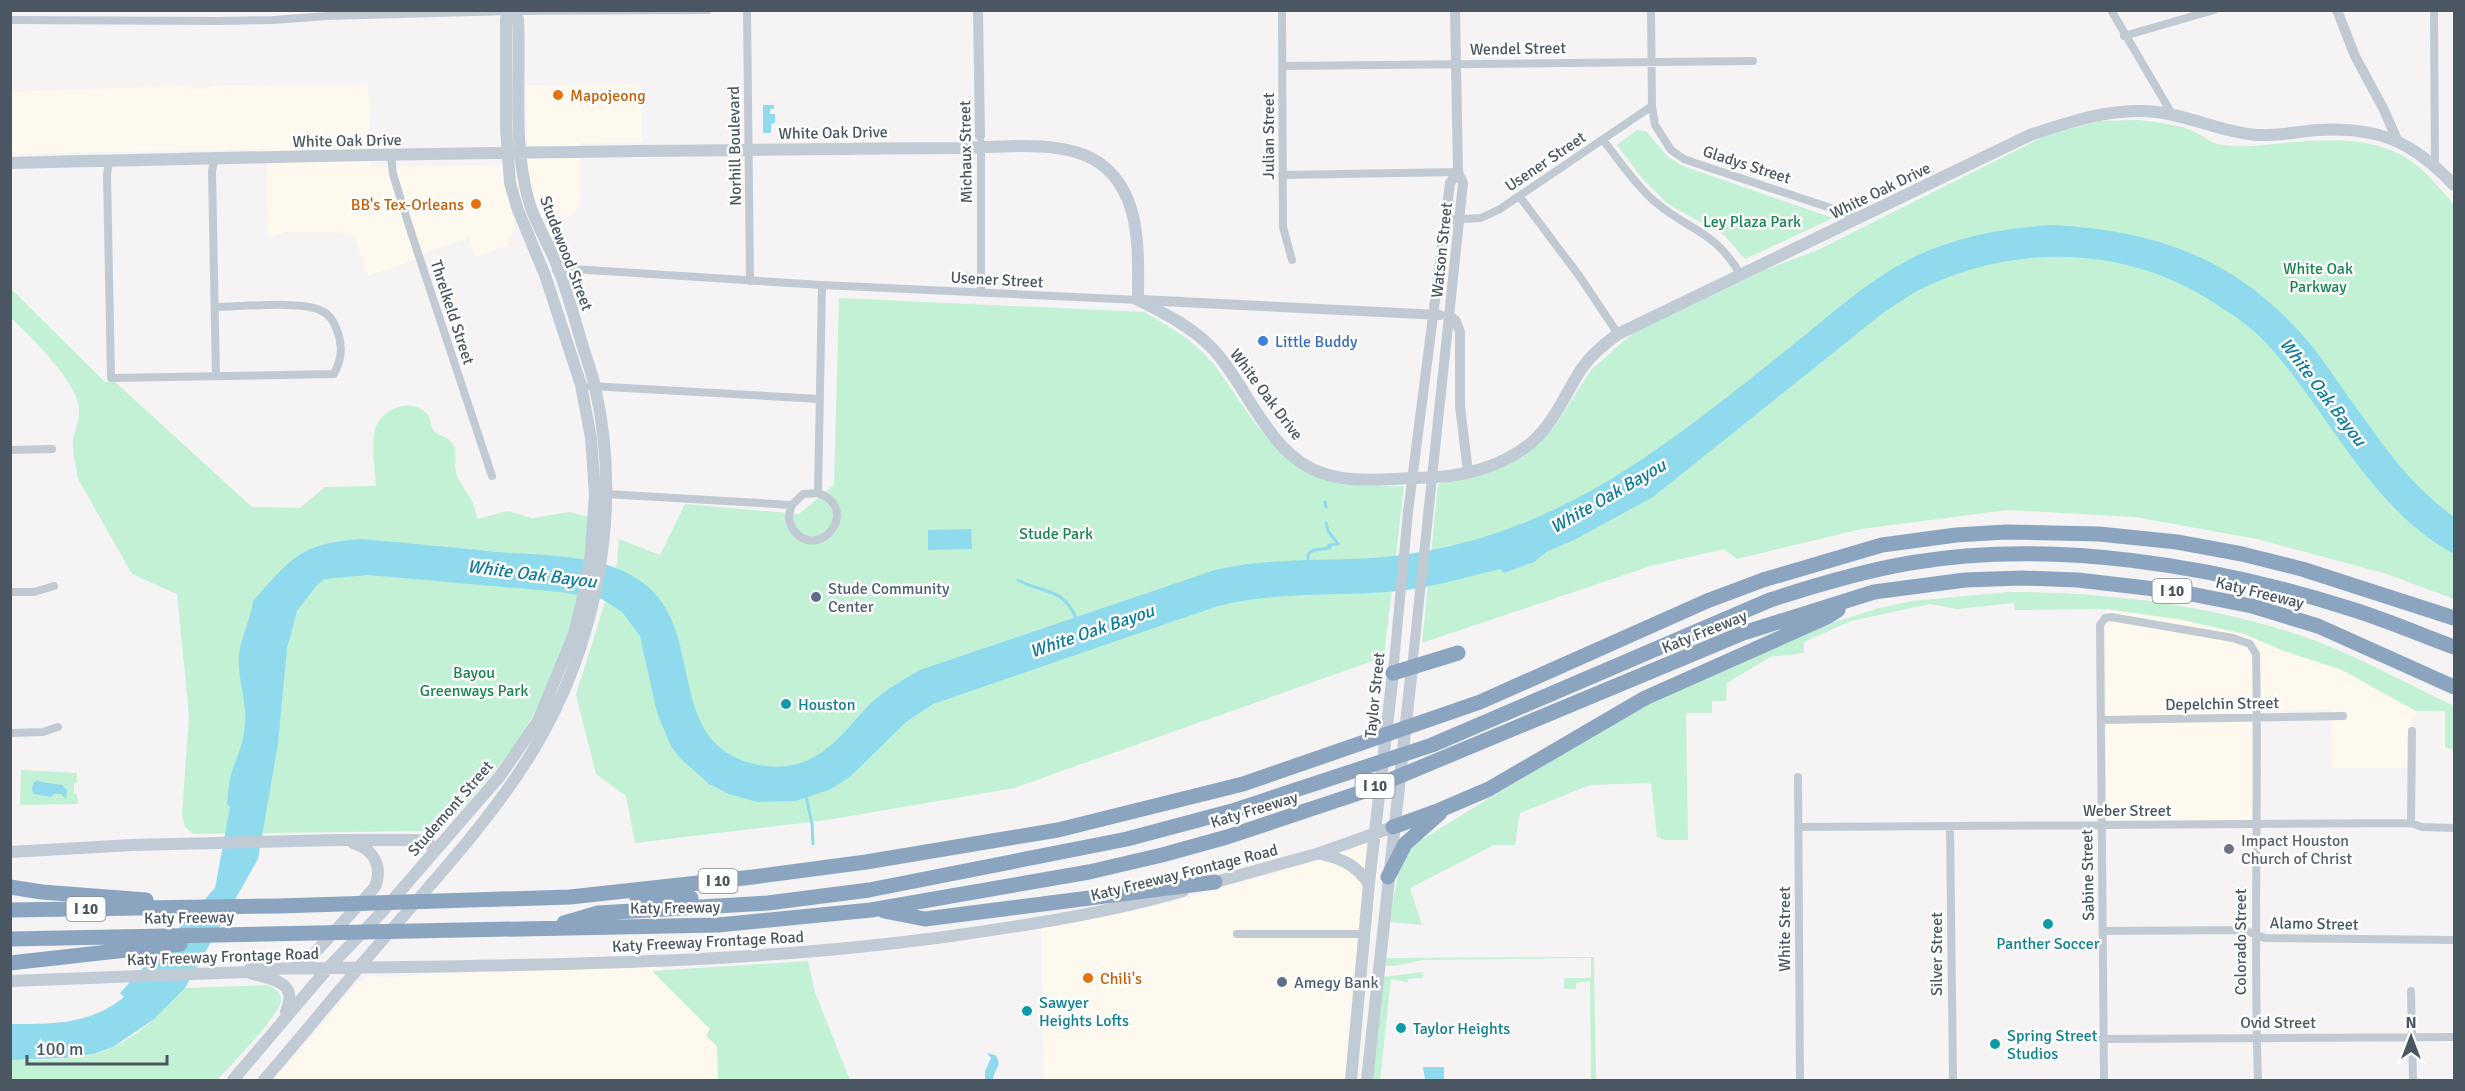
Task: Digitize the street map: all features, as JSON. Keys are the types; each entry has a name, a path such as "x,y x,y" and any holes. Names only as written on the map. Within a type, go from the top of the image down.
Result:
{"highway":[{"name":"Katy Freeway","path":"10,910 570,897 866,862 1058,830 1243,784 1480,702 1707,601 1816,563 1882,545 2007,532 2099,534 2177,542 2302,568 2454,618"},
{"path":"547,928 598,913 768,903 953,874 1127,839 1233,811 1432,745 1770,600 1824,583 1910,563 2006,555 2054,555 2117,560 2206,572 2349,608 2454,647"},
{"name":"Katy Freeway","path":"10,939 718,925 873,910 1089,872 1162,855 1292,817 1427,766 1743,633 1874,592 1965,580 2022,578 2089,581 2181,592 2252,606 2318,626 2454,687"},
{"path":"1394,823 1448,807 1489,789 1645,698 1827,617 1856,598"},
{"path":"1394,666 1458,653"},
{"path":"1388,877 1405,844 1448,807"},
{"path":"873,910 925,919 1215,882"},
{"path":"570,897 701,898 868,886"},
{"path":"10,888 70,895 142,898 162,908"},
{"path":"10,963 272,934"}],"main road":[{"name":"Studewood Street","path":"512,11 519,19 514,154 510,182 518,210 545,275 581,386 602,502"},
{"name":"White Oak Drive","path":"10,163 748,150 981,142 1054,147 1083,154 1106,168 1124,192 1135,222 1138,253 1138,300 1178,321 1210,346 1277,440 1291,454 1324,474 1370,479 1444,477 1488,468 1504,461 1530,443 1552,421 1582,368 1597,350 1618,334 2030,135 2068,122 2138,111 2172,114 2236,133 2259,135 2354,129 2380,134 2398,142 2435,165 2454,185"},
{"name":"Studewood Street","path":"514,154 530,206 559,268 595,386 603,436 602,502"},
{"name":"Studemont Street","path":"264,1080 439,874 516,778 533,751 567,668 602,502"},
{"name":"Taylor Street","path":"1367,1080 1412,661"},
{"name":"Taylor Street","path":"1351,1080 1369,884 1394,666"},
{"name":"Studemont Street","path":"233,1080 328,968 383,911 507,767 538,721 567,668"},
{"name":"Katy Freeway Frontage Road","path":"10,981 246,972 250,969 570,964 753,957 872,947 1070,917 1148,901 1320,854 1394,823"},
{"path":"291,969 311,957 375,887 378,868 371,853 362,846 339,840"},
{"path":"10,852 175,844 423,840 436,849 439,874"},
{"path":"1320,854 1340,858 1355,866 1369,884"},
{"path":"246,972 279,982 286,987 290,994 290,1002 283,1020"},
{"path":"1354,1039 1371,1039"}],"street":[{"path":"10,20 262,21 327,16 512,11 708,10"},
{"name":"Norhill Boulevard","path":"747,10 750,280"},
{"name":"Michaux Street","path":"978,10 981,293"},
{"name":"Julian Street","path":"1282,10 1283,227 1292,260"},
{"name":"Watson Street","path":"1455,10 1458,172 1463,183 1449,315 1456,321 1460,332 1461,406 1468,472"},
{"name":"Gladys Street","path":"1651,10 1652,106 1655,126 1663,139 1684,159 1862,218"},
{"path":"2111,10 2124,36 2172,114"},
{"path":"2124,36 2214,10"},
{"path":"2337,10 2355,56 2398,142"},
{"path":"2434,10 2435,165"},
{"name":"Wendel Street","path":"1283,66 1753,61"},
{"name":"Usener Street","path":"1446,220 1481,218 1520,197 1652,106"},
{"path":"1603,140 1654,201 1710,237 1730,258 1740,274"},
{"name":"Threlkeld Street","path":"391,156 392,169 410,230 492,476"},
{"path":"214,159 212,172 216,376"},
{"path":"109,160 111,378 334,374 340,360 340,339 335,325 322,310 297,306 216,307"},
{"path":"1282,175 1458,172"},
{"name":"Watson Street","path":"1434,314 1450,183 1458,172"},
{"path":"1520,197 1580,277 1618,334"},
{"path":"545,275 559,268"},
{"name":"Usener Street","path":"559,268 822,285 1449,315"},
{"path":"818,493 822,285"},
{"path":"1178,321 1181,301"},
{"name":"Taylor Street","path":"1394,666 1407,523 1434,314"},
{"name":"Taylor Street","path":"1412,661 1449,315"},
{"path":"581,386 820,399"},
{"path":"10,450 52,449"},
{"path":"818,493 831,500 837,513 834,527 823,538 808,540 795,532 789,519 792,505 803,494 818,493"},
{"path":"602,502 792,505"},
{"path":"10,592 34,592 54,586"},
{"name":"Colorado Street","path":"2100,634 2102,621 2110,617 2244,640 2254,649 2256,661 2255,935 2258,1080"},
{"name":"Sabine Street","path":"2100,634 2104,1080"},
{"name":"Depelchin Street","path":"2101,720 2343,716"},
{"path":"10,733 43,732 58,727"},
{"path":"2411,823 2412,731"},
{"name":"White Street","path":"1798,777 1800,1080"},
{"name":"Weber Street","path":"1798,827 2411,823 2454,828"},
{"name":"Silver Street","path":"1950,826 1953,1080"},
{"name":"Alamo Street","path":"2103,931 2244,930 2265,938 2454,940"},
{"path":"1237,934 1364,934"},
{"path":"2411,991 2413,1080"},
{"name":"Ovid Street","path":"2102,1039 2454,1037"}],"shaded area":[{"path":"190,84 195,89 203,89 221,85 368,84 371,167 528,164 526,85 642,84 642,142 580,143 580,204 571,217 516,219 508,245 490,252 476,257 469,238 426,252 412,261 368,276 354,235 335,232 285,232 271,237 268,234 266,149 11,154 10,92"},
{"path":"2106,609 2183,620 2244,634 2284,651 2342,670 2416,711 2407,737 2407,768 2332,768 2331,709 2251,711 2251,821 2106,820"},
{"path":"1381,836 1357,1080 1044,1080 1041,928 1141,910 1285,871"},
{"path":"657,965 720,1024 806,1080 269,1080 291,1061 357,983 369,976 390,978 445,971"}],"green space":[{"name":"White Oak Parkway","path":"2139,120 2169,124 2197,133 2214,143 2233,146 2320,140 2374,145 2406,158 2420,168 2454,205 2454,599 2387,574 2257,539 2135,517 2007,510 1861,529 1737,559 1724,549 1651,566 1422,643 1438,484 1492,472 1523,457 1555,426 1591,370 1633,333 1765,270 1818,250 2047,135 2100,121"},
{"name":"Ley Plaza Park","path":"1637,130 1646,131 1668,157 1683,166 1833,218 1745,259 1724,235 1668,204 1641,177 1617,145"},
{"name":"Bayou Greenways Park","path":"10,288 105,382 115,382 252,507 300,508 325,487 376,486 373,444 378,423 389,411 412,406 426,413 433,430 452,443 455,451 456,474 472,502 477,519 508,511 532,518 570,512 588,517 578,594 570,629 558,664 543,697 504,759 453,817 439,826 421,831 193,834 185,827 182,815 189,715 177,594 132,574 77,477 73,446 79,414 76,398 52,360 11,318"},
{"name":"Stude Park","path":"839,298 1145,312 1174,330 1195,345 1212,362 1258,426 1274,446 1291,461 1308,472 1348,484 1404,486 1384,657 1014,788 827,820 635,843 626,796 596,774 576,695 617,563 619,539 660,555 685,504 799,514 834,485"},
{"path":"2010,592 2082,594 2189,607 2259,623 2314,640 2355,657 2454,706 2454,750 2445,747 2445,711 2416,711 2342,670 2284,651 2244,634 2183,620 2106,609 2015,610 2014,603 1957,609 1930,604 1851,621 1804,642 1804,653 1770,657 1727,683 1726,701 1712,701 1712,713 1686,713 1688,840 1665,840 1657,837 1651,783 1590,785 1520,813 1515,845 1494,845 1410,888 1422,925 1389,922 1400,864 1411,846 1638,708 1819,627 1879,608 1912,601"},
{"path":"21,770 77,773 74,794 77,794 78,804 20,805"},
{"path":"1594,957 1596,1080 1591,1080 1590,981 1576,983 1576,989 1564,989 1564,978 1591,978 1591,958 1422,960 1395,966 1383,965 1384,958"},
{"path":"808,961 815,992 850,1080 718,1080 717,1046 706,1036 710,1029 652,971"},
{"path":"1423,972 1423,978 1408,979 1407,982 1391,979 1380,1080 1372,1080 1383,977"},
{"path":"267,985 280,995 281,1001 278,1008 263,1029 217,1080 11,1080 10,1060 74,1058 95,1054 121,1043 144,1027 185,988"}],"water":[{"path":"763,105 774,105 774,109 770,109 770,114 775,114 775,123 771,124 771,133 763,133"},
{"name":"White Oak Bayou","path":"2052,225 2090,228 2160,242 2223,269 2252,288 2280,311 2306,339 2398,464 2423,491 2454,517 2454,554 2424,535 2398,512 2353,459 2291,373 2269,346 2248,326 2208,299 2175,282 2140,269 2105,261 2068,257 2032,258 1996,263 1960,273 1914,293 1883,313 1653,497 1574,540 1548,551 1534,562 1504,573 1500,569 1403,591 1280,596 1218,606 933,704 906,722 851,776 831,789 796,801 757,802 729,794 709,784 681,759 671,746 657,713 640,636 622,612 602,599 561,592 368,575 325,579 317,585 297,611 287,648 278,744 258,859 185,988 154,1019 113,1047 94,1054 67,1058 11,1060 10,1024 70,1021 98,1013 111,1006 124,997 120,993 215,888 230,807 227,804 230,781 244,730 245,707 239,672 239,655 253,601 288,563 310,549 340,541 361,539 572,558 609,566 626,573 642,582 662,602 674,627 696,709 707,733 725,752 754,764 788,766 802,763 818,755 877,698 920,670 1215,570 1254,563 1397,556 1466,542 1532,520 1584,494 1644,458 1729,395 1878,278 1912,258 1946,244 1981,234"},
{"path":"971,529 972,549 928,550 928,530"},
{"path":"36,781 62,785 67,790 66,799 61,794 54,794 51,797 34,794 33,783"},
{"path":"987,1053 995,1055 998,1062 993,1080 985,1079 985,1071 991,1058"},
{"path":"1423,1067 1444,1067 1444,1080 1425,1080"}],"waterway":[{"path":"1325,502 1326,507"},
{"path":"1308,564 1308,554 1314,550 1330,548 1329,545 1338,544 1328,531 1326,523"},
{"name":"White Oak Bayou","path":"1018,580 1059,596 1072,610 1077,621"},
{"path":"806,796 812,824 813,844"}],"place":[{"name":"Mapojeong","path":"558,95"},
{"name":"BB's Tex-Orleans","path":"476,204"},
{"name":"Little Buddy","path":"1263,341"},
{"name":"Stude Community Center","path":"816,597"},
{"name":"Houston","path":"786,704"},
{"name":"Impact Houston Church of Christ","path":"2229,849"},
{"name":"Panther Soccer","path":"2048,924"},
{"name":"Chili's","path":"1088,978"},
{"name":"Amegy Bank","path":"1282,982"},
{"name":"Sawyer Heights Lofts","path":"1027,1011"},
{"name":"Taylor Heights","path":"1401,1028"},
{"name":"Spring Street Studios","path":"1995,1044"}]}
